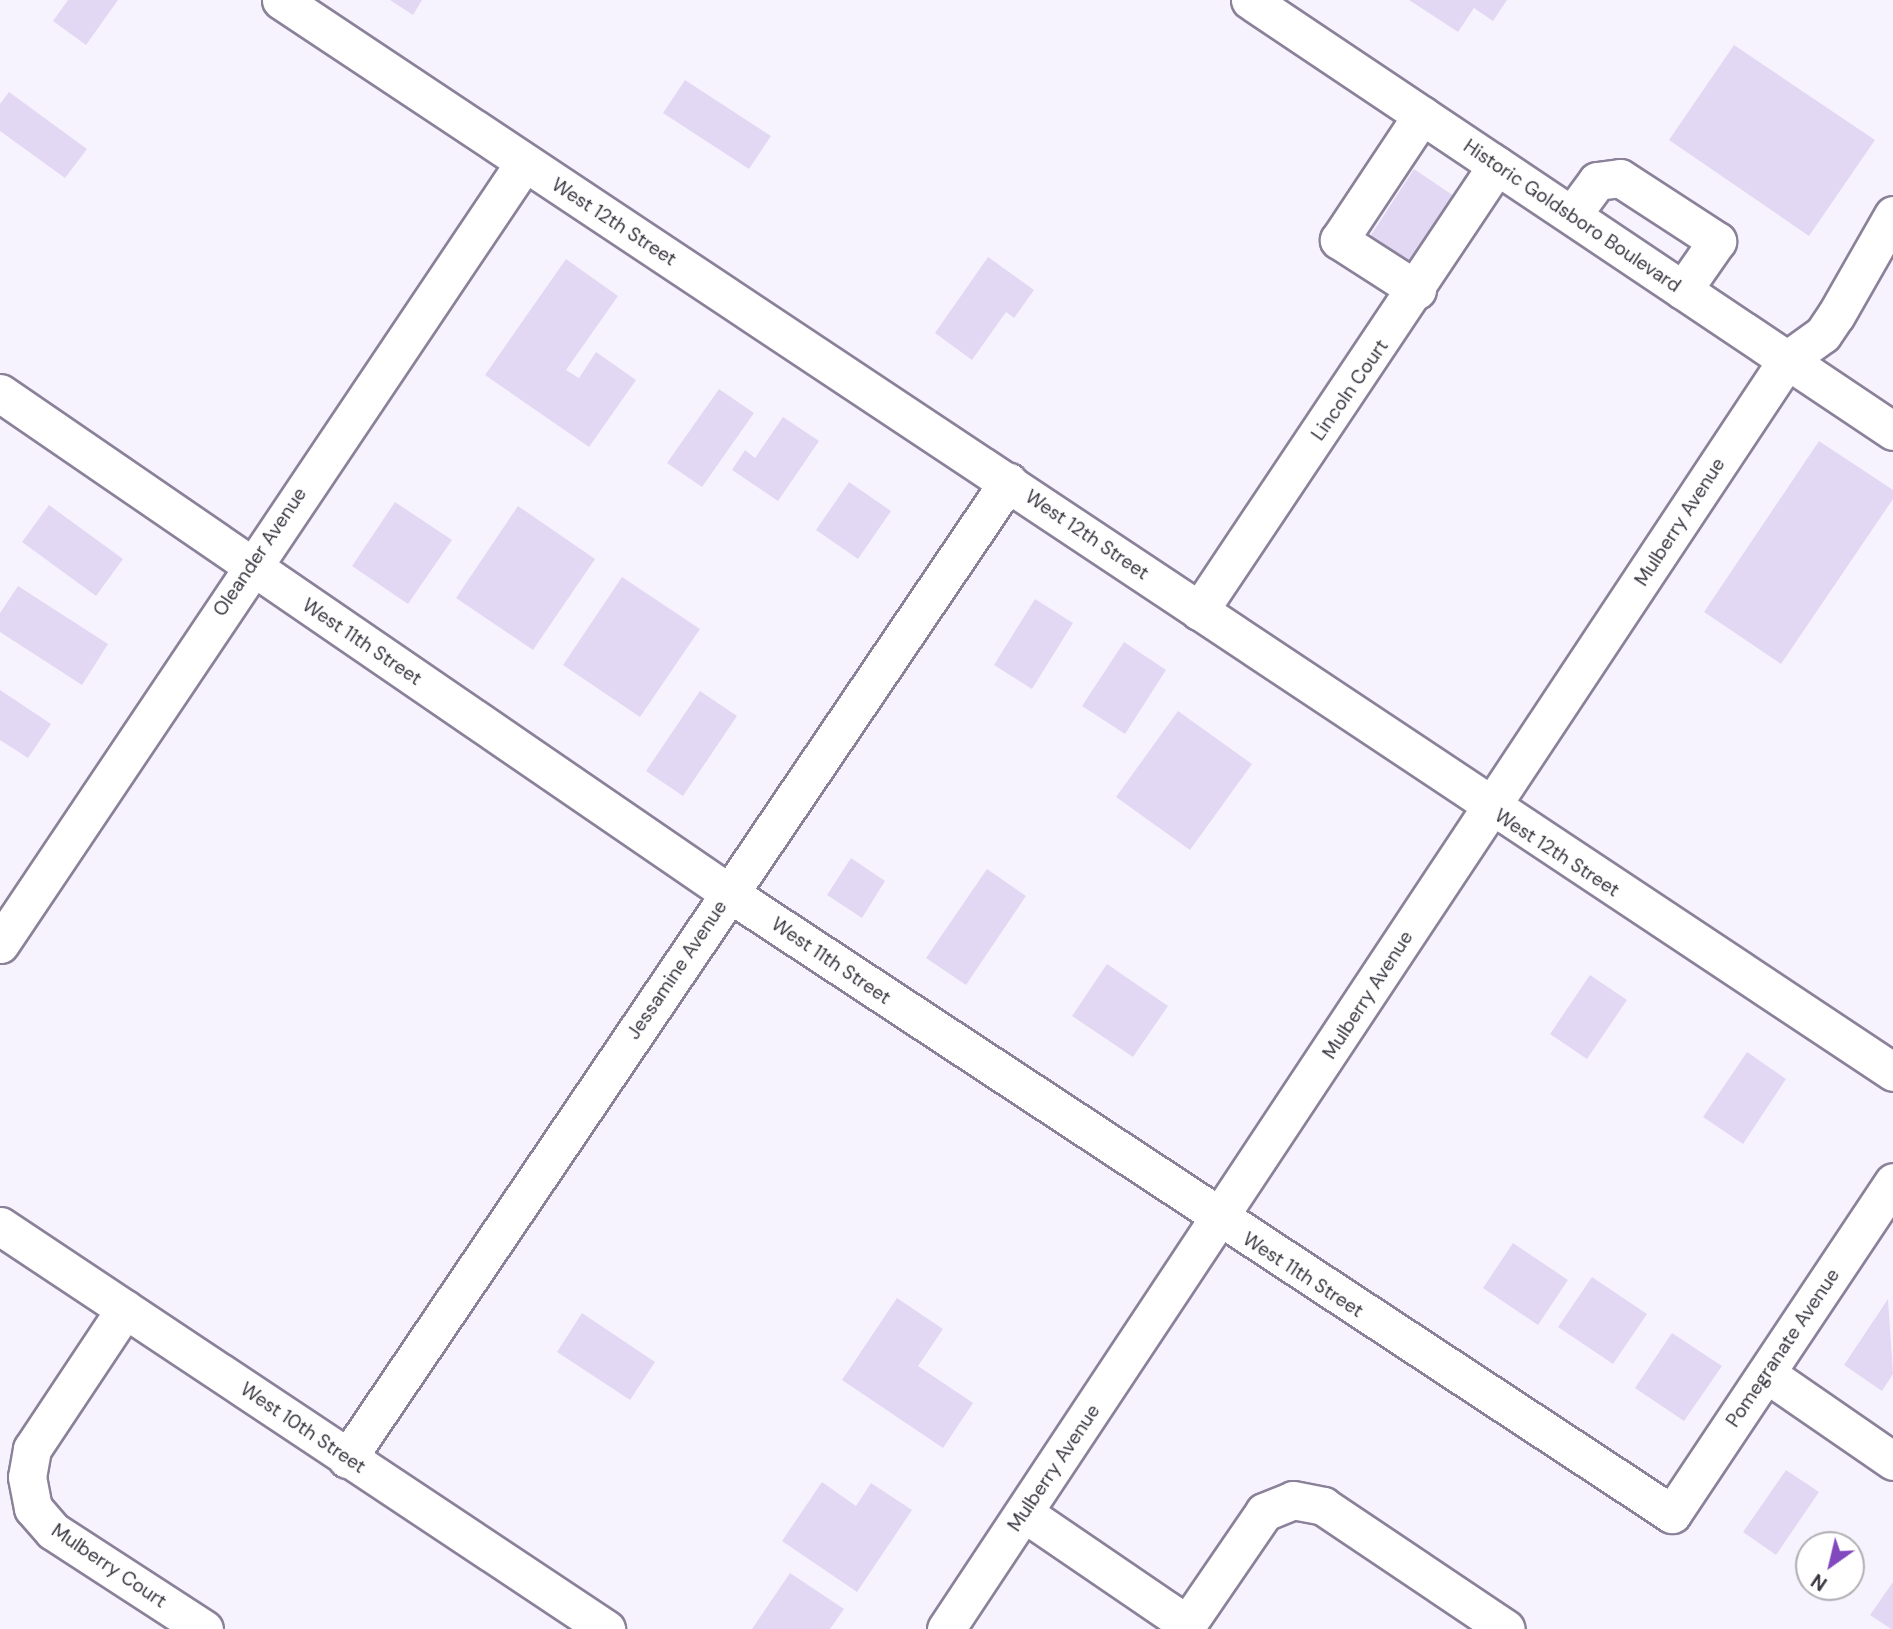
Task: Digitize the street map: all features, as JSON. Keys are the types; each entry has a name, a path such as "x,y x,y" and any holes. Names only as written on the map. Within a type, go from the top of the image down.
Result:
{"street":[{"name":"West 12th Street","path":"281,0 1008,482 1490,809 1893,1072"},
{"name":"Historic Goldsboro Boulevard","path":"1251,0 1893,431"},
{"path":"1417,290 1339,240 1422,115"},
{"name":"Oleander Avenue","path":"0,944 250,566 524,163"},
{"name":"Lincoln Court","path":"1199,611 1417,290 1497,165"},
{"path":"1572,215 1597,181 1611,177 1717,241 1683,290"},
{"path":"1787,360 1824,334 1893,215"},
{"name":"Mulberry Avenue","path":"946,1629 1220,1221 1787,360"},
{"name":"West 11th Street","path":"0,393 729,893 1220,1221 1672,1514"},
{"name":"Jessamine Avenue","path":"348,1459 1008,482"},
{"name":"Pomegranate Avenue","path":"1672,1514 1893,1182"},
{"name":"West 10th Street","path":"0,1226 607,1629"},
{"name":"Mulberry Court","path":"125,1310 32,1449 27,1478 33,1508 53,1531 204,1629"},
{"path":"1767,1374 1893,1461"},
{"path":"1024,1513 1186,1627 1264,1512 1293,1500 1323,1506 1506,1629"}],"building":[{"path":"68,0 118,0 86,45 53,21"},
{"path":"390,0 422,0 413,15"},
{"path":"1409,0 1507,0 1493,21 1474,8 1458,32"},
{"path":"1734,45 1875,140 1809,236 1669,140"},
{"path":"685,80 771,136 749,169 663,113"},
{"path":"9,92 87,149 65,178 0,131 0,104"},
{"path":"1414,169 1457,198 1412,266 1369,238"},
{"path":"988,257 1034,290 1014,318 1006,312 972,360 935,333"},
{"path":"566,259 618,296 566,370 579,378 596,352 636,380 589,447 485,375"},
{"path":"719,389 754,413 702,487 667,463"},
{"path":"783,417 819,441 778,501 732,470 745,450 755,458"},
{"path":"1819,441 1893,490 1893,499 1781,664 1704,612"},
{"path":"849,482 891,511 858,559 816,530"},
{"path":"395,502 452,540 408,604 352,566"},
{"path":"49,505 123,559 96,596 22,542"},
{"path":"518,506 595,559 533,650 456,598"},
{"path":"622,577 700,629 640,717 563,665"},
{"path":"18,586 108,644 82,685 0,632 0,613"},
{"path":"1035,599 1073,623 1032,689 994,665"},
{"path":"1124,642 1166,670 1125,734 1082,706"},
{"path":"0,690 51,724 28,758 0,740"},
{"path":"700,691 737,716 683,796 646,771"},
{"path":"1178,711 1252,764 1190,850 1116,797"},
{"path":"851,858 885,881 862,918 827,895"},
{"path":"987,869 1026,896 966,985 926,958"},
{"path":"1107,964 1168,1006 1133,1057 1072,1016"},
{"path":"1590,975 1627,1000 1587,1059 1550,1034"},
{"path":"1747,1052 1786,1079 1743,1144 1703,1117"},
{"path":"1513,1243 1568,1280 1538,1325 1483,1288"},
{"path":"1592,1277 1647,1314 1613,1364 1558,1327"},
{"path":"897,1298 943,1329 918,1366 973,1403 943,1448 842,1380"},
{"path":"1888,1299 1893,1374 1882,1391 1844,1365"},
{"path":"582,1313 655,1362 630,1400 557,1352"},
{"path":"1672,1333 1722,1366 1684,1421 1635,1388"},
{"path":"1786,1470 1819,1492 1776,1555 1743,1532"},
{"path":"822,1482 856,1506 871,1483 912,1510 857,1592 782,1541"},
{"path":"790,1573 844,1609 830,1629 752,1629"},
{"path":"1893,1582 1893,1629 1891,1629 1870,1615"}]}
